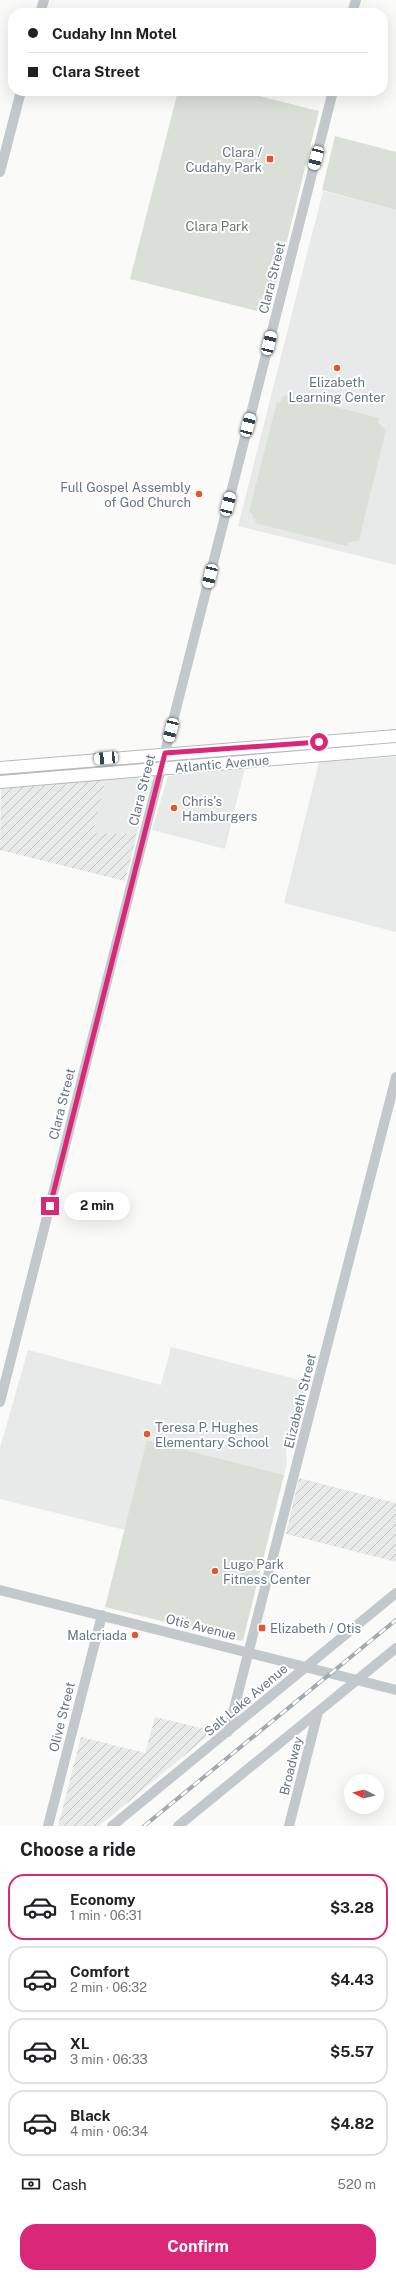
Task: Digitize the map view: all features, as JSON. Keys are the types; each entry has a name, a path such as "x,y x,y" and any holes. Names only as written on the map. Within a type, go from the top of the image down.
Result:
{"main road":[{"name":"Atlantic Avenue","path":"0,768 165,753 396,736"},
{"name":"Atlantic Avenue","path":"0,782 396,749"}],"street":[{"path":"0,172 20,96"},
{"name":"Clara Street","path":"0,1402 332,96"},
{"name":"Elizabeth Street","path":"228,1732 396,1077"},
{"name":"Otis Avenue","path":"0,1590 396,1690"},
{"name":"Salt Lake Avenue","path":"112,1826 396,1593"},
{"name":"Olive Street","path":"48,1826 102,1615"},
{"path":"178,1826 396,1648"},
{"name":"Broadway","path":"289,1826 318,1712"}],"shaded area":[{"name":"Elizabeth Learning Center","path":"323,191 396,210 396,565 238,526"},
{"path":"396,757 396,932 284,903 319,762"},
{"path":"245,768 225,849 152,830 168,776"},
{"path":"143,777 149,779 150,784 137,834 93,833 106,779"},
{"path":"106,779 93,833 137,834 125,881 0,850 1,789"},
{"name":"Teresa P. Hughes Elementary School","path":"171,1347 307,1382 303,1401 298,1404 296,1413 299,1417 292,1428 286,1451 287,1463 284,1475 148,1440 125,1530 0,1499 0,1448 28,1350 161,1385"},
{"path":"299,1478 396,1503 396,1562 286,1534"},
{"path":"155,1717 214,1731 99,1826 58,1826 81,1737 145,1753"}],"green space":[{"name":"Clara Park","path":"177,96 259,96 319,111 269,314 130,279"},
{"path":"335,136 396,152 396,210 322,190"},
{"path":"288,395 379,418 378,423 386,430 359,540 348,543 347,546 255,523 256,519 253,518 252,513 249,512 277,402 280,403 282,397"},
{"path":"147,1440 284,1475 243,1640 241,1641 105,1607"}],"railway":[{"path":"144,1826 396,1620"}],"place":[{"name":"Clara / Cudahy Park","path":"270,159"},
{"name":"Elizabeth Learning Center","path":"337,368"},
{"name":"Full Gospel Assembly of God Church","path":"199,494"},
{"name":"Chris's Hamburgers","path":"174,808"},
{"name":"Teresa P. Hughes Elementary School","path":"147,1434"},
{"name":"Lugo Park Fitness Center","path":"215,1571"},
{"name":"Elizabeth / Otis","path":"262,1628"},
{"name":"Malcriada","path":"135,1635"}],"route":[{"path":"50,1206 165,753 319,742"}]}
